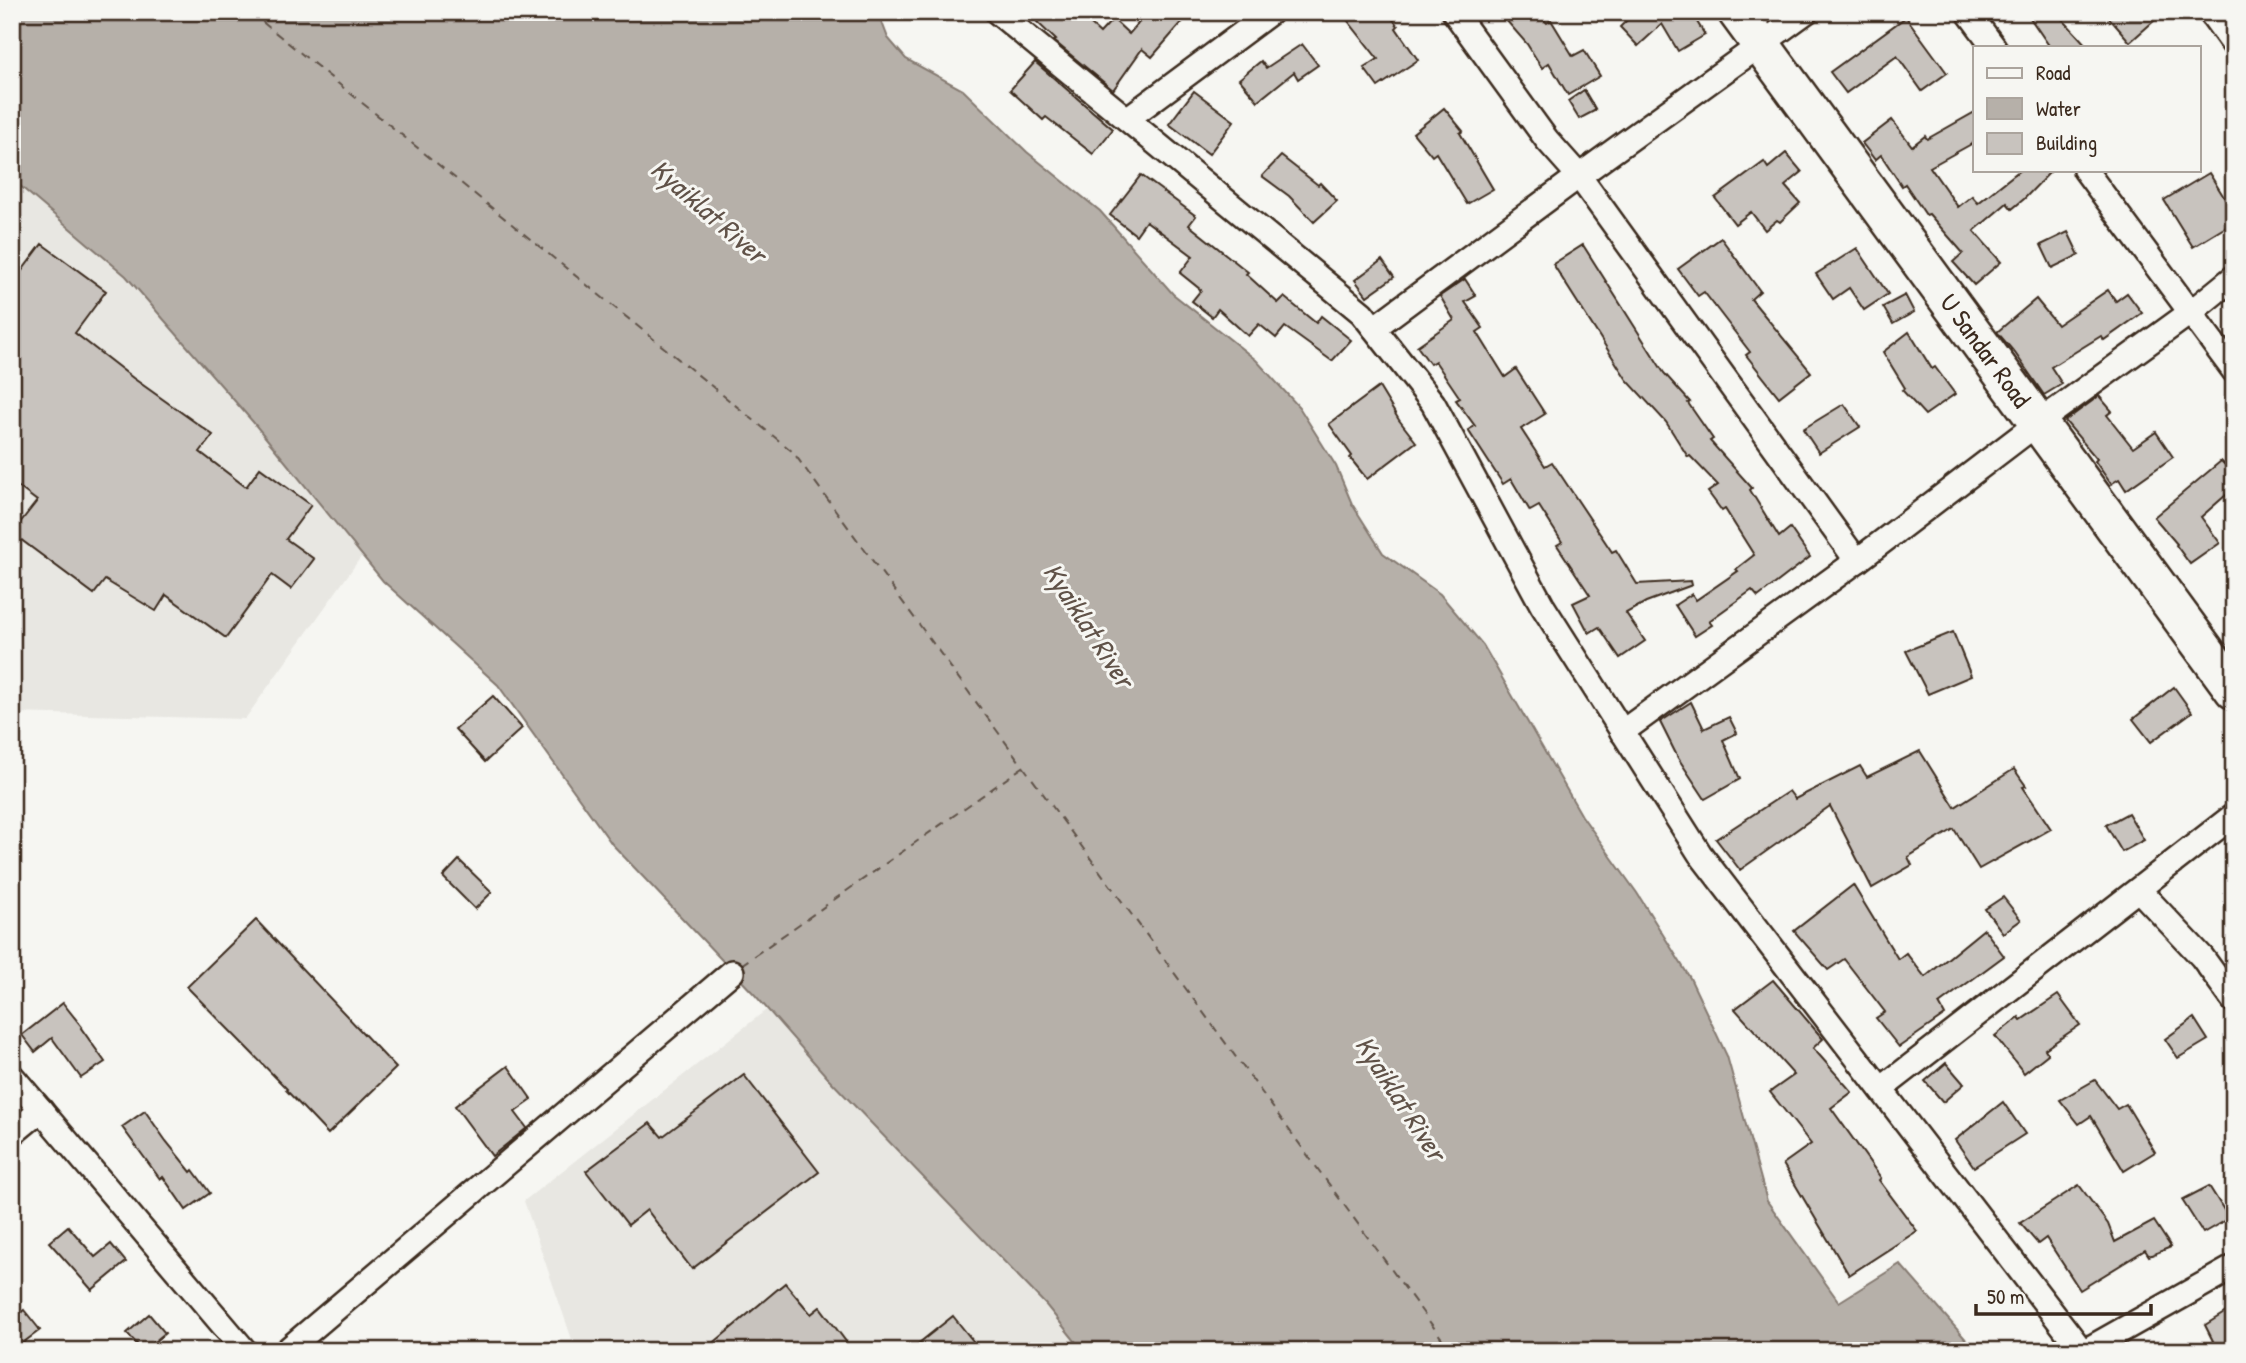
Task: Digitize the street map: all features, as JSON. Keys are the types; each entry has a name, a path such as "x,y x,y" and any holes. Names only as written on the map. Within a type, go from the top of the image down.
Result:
{"main road":[{"name":"U Sandar Road","path":"1737,12 2234,690"}],"street":[{"path":"997,12 1362,313 1433,402 1542,605 1700,854 2084,1351 2234,1267"},
{"path":"1128,119 1271,12"},
{"path":"1454,12 1547,140 1579,176 1857,561"},
{"path":"1374,328 1806,12"},
{"path":"1968,12 1993,46"},
{"path":"2210,12 2234,45"},
{"path":"2086,172 2234,371"},
{"path":"1622,732 1857,561 2234,277"},
{"path":"1881,1089 2234,815"},
{"path":"2140,890 2202,957 2234,1001"},
{"path":"286,1351 732,972"},
{"path":"12,1076 245,1351"},
{"path":"12,1133 41,1110"}],"shaded area":[{"path":"12,69 386,522 245,719 12,713"},
{"path":"813,973 1133,1351 576,1351 524,1201"}],"water":[{"name":"Kyaiklat River","path":"12,12 878,12 888,38 906,59 963,90 1027,152 1100,211 1173,294 1256,360 1299,407 1336,466 1352,504 1383,553 1440,594 1483,645 1582,816 1637,893 1690,978 1727,1056 1767,1201 1839,1302 1900,1264 1976,1351 1083,1351 1046,1305 827,1077 755,995 612,844 498,685 383,581 253,422 126,276 12,179"}],"building":[{"path":"1046,12 1077,12 1100,33 1113,19 1129,34 1148,12 1191,12 1152,57 1142,49 1113,90 1054,41 1056,40 1037,22"},
{"path":"1341,12 1387,12 1418,60 1378,87 1364,68 1378,59"},
{"path":"1499,12 1537,12 1547,23 1551,20 1573,56 1584,50 1600,76 1568,95 1549,63 1542,68 1527,44"},
{"path":"1635,12 1691,12 1705,35 1678,51 1662,24 1638,46 1620,27"},
{"path":"2026,12 2056,12 2087,46 2049,46"},
{"path":"2104,12 2164,12 2130,42"},
{"path":"1906,17 1947,73 1922,91 1897,56 1846,93 1830,72"},
{"path":"1302,44 1318,65 1298,79 1294,72 1258,101 1239,79 1261,61 1266,68"},
{"path":"1035,62 1113,129 1093,154 1046,117 1043,120 1010,90"},
{"path":"1584,90 1596,110 1579,119 1568,101"},
{"path":"1194,91 1234,121 1209,154 1169,124"},
{"path":"1444,108 1463,131 1460,133 1493,189 1467,204 1436,153 1432,156 1413,133"},
{"path":"1973,113 1973,143 1930,167 1958,207 1972,196 1978,203 2017,172 2050,172 2012,209 2007,203 1974,231 2001,262 1974,285 1953,262 1963,253 1929,214 1926,215 1881,155 1875,160 1862,143 1892,120 1912,146 1925,136 1927,139"},
{"path":"1786,153 1802,172 1785,186 1800,203 1780,222 1777,220 1765,230 1751,212 1735,224 1715,198 1764,162 1768,168"},
{"path":"1281,156 1318,185 1320,183 1337,201 1314,222 1289,196 1262,176"},
{"path":"2209,173 2234,213 2234,222 2193,247 2164,200"},
{"path":"1141,175 1196,216 1189,225 1248,272 1246,274 1278,303 1284,297 1316,323 1321,316 1351,340 1332,361 1285,327 1276,338 1259,324 1248,336 1218,309 1212,317 1192,301 1201,290 1180,273 1193,256 1146,221 1136,235 1110,215"},
{"path":"2068,232 2079,255 2052,268 2041,245"},
{"path":"1721,238 1760,291 1751,299 1811,372 1779,397 1746,355 1750,352 1704,292 1698,296 1678,269"},
{"path":"42,244 106,291 75,333 213,435 200,452 246,487 260,468 311,505 286,539 314,559 291,589 272,575 226,638 166,595 156,611 105,580 94,594 12,533 37,501 12,482 12,284"},
{"path":"1583,245 1664,373 1690,402 1688,403 1713,439 1710,441 1752,488 1750,490 1779,537 1790,528 1810,557 1758,597 1752,590 1709,621 1712,625 1695,636 1675,605 1692,594 1696,600 1738,571 1736,569 1754,555 1725,509 1722,511 1708,492 1718,485 1688,457 1666,422 1627,380 1553,264"},
{"path":"1857,248 1888,294 1864,310 1849,288 1833,299 1816,274"},
{"path":"1382,260 1394,277 1367,296 1355,280"},
{"path":"1465,279 1476,296 1465,302 1483,328 1477,332 1505,377 1516,369 1545,414 1521,429 1545,466 1552,462 1612,552 1616,550 1637,584 1691,581 1692,585 1646,602 1626,613 1645,641 1620,658 1599,627 1589,633 1573,603 1590,595 1557,545 1562,542 1539,506 1530,511 1511,479 1503,484 1468,430 1475,426 1456,400 1460,398 1435,361 1430,364 1417,346 1454,320 1440,296"},
{"path":"2108,290 2116,301 2127,293 2142,313 2104,340 2101,336 2051,367 2062,384 2044,395 1997,332 2036,299 2057,325"},
{"path":"1905,295 1914,312 1893,324 1883,307"},
{"path":"1909,332 1932,369 1935,367 1955,394 1925,415 1902,390 1905,388 1883,352"},
{"path":"1379,387 1416,442 1367,479 1329,424"},
{"path":"2099,396 2112,411 2107,415 2133,448 2156,432 2173,457 2126,490 2119,479 2111,484 2095,461 2097,459 2065,421"},
{"path":"1844,404 1860,427 1819,453 1803,429"},
{"path":"2221,461 2234,474 2234,488 2201,517 2220,543 2190,564 2154,517"},
{"path":"1953,632 1971,676 1928,694 1906,651"},
{"path":"2174,687 2192,712 2151,742 2133,719"},
{"path":"493,696 522,728 485,762 455,729"},
{"path":"1691,702 1704,729 1729,717 1737,733 1723,740 1740,779 1705,799 1678,758 1660,722"},
{"path":"1920,751 1955,807 2014,769 2051,829 1979,869 1954,829 1908,857 1912,865 1872,888 1830,806 1740,870 1716,839 1789,791 1795,799 1860,766 1867,777"},
{"path":"2128,813 2144,840 2122,852 2106,825"},
{"path":"459,860 492,892 475,909 443,877"},
{"path":"1853,885 1898,959 1906,953 1925,977 1984,929 2004,956 1939,1004 1945,1015 1899,1047 1876,1018 1885,1012 1844,959 1828,970 1794,931"},
{"path":"2003,897 2021,920 2003,933 1985,909"},
{"path":"256,920 396,1068 328,1134 187,987"},
{"path":"1773,980 1823,1039 1813,1048 1852,1092 1831,1108 1917,1231 1849,1275 1783,1164 1811,1144 1770,1092 1794,1075 1735,1009"},
{"path":"2058,995 2080,1025 2045,1049 2048,1054 2024,1073 1995,1036 2019,1017 2021,1020"},
{"path":"63,1003 105,1062 81,1078 52,1038 35,1052 22,1035"},
{"path":"2194,1018 2208,1040 2178,1058 2165,1039"},
{"path":"1946,1063 1964,1084 1943,1102 1925,1081"},
{"path":"508,1066 532,1100 515,1112 527,1128 492,1156 455,1106"},
{"path":"744,1075 819,1172 692,1269 647,1210 628,1225 586,1171 650,1123 662,1137"},
{"path":"2095,1080 2117,1109 2126,1104 2155,1152 2124,1171 2091,1116 2079,1124 2060,1100"},
{"path":"2003,1102 2025,1134 1974,1167 1955,1140"},
{"path":"145,1111 166,1141 210,1193 186,1210 122,1127"},
{"path":"2079,1185 2108,1224 2115,1242 2154,1221 2171,1247 2149,1256 2145,1250 2080,1290 2046,1238 2038,1244 2020,1223"},
{"path":"2209,1186 2229,1218 2203,1233 2182,1200"},
{"path":"68,1226 95,1257 111,1244 126,1262 92,1290 49,1242"},
{"path":"785,1283 811,1314 820,1307 853,1351 704,1351"},
{"path":"2234,1307 2234,1351 2218,1351 2205,1325"},
{"path":"24,1310 40,1330 12,1351 12,1319"},
{"path":"149,1314 165,1333 143,1351 127,1333"},
{"path":"953,1316 981,1351 909,1351"}],"ferry route":[{"path":"250,12 793,452 1451,1351"},
{"path":"741,965 1023,767"}]}
